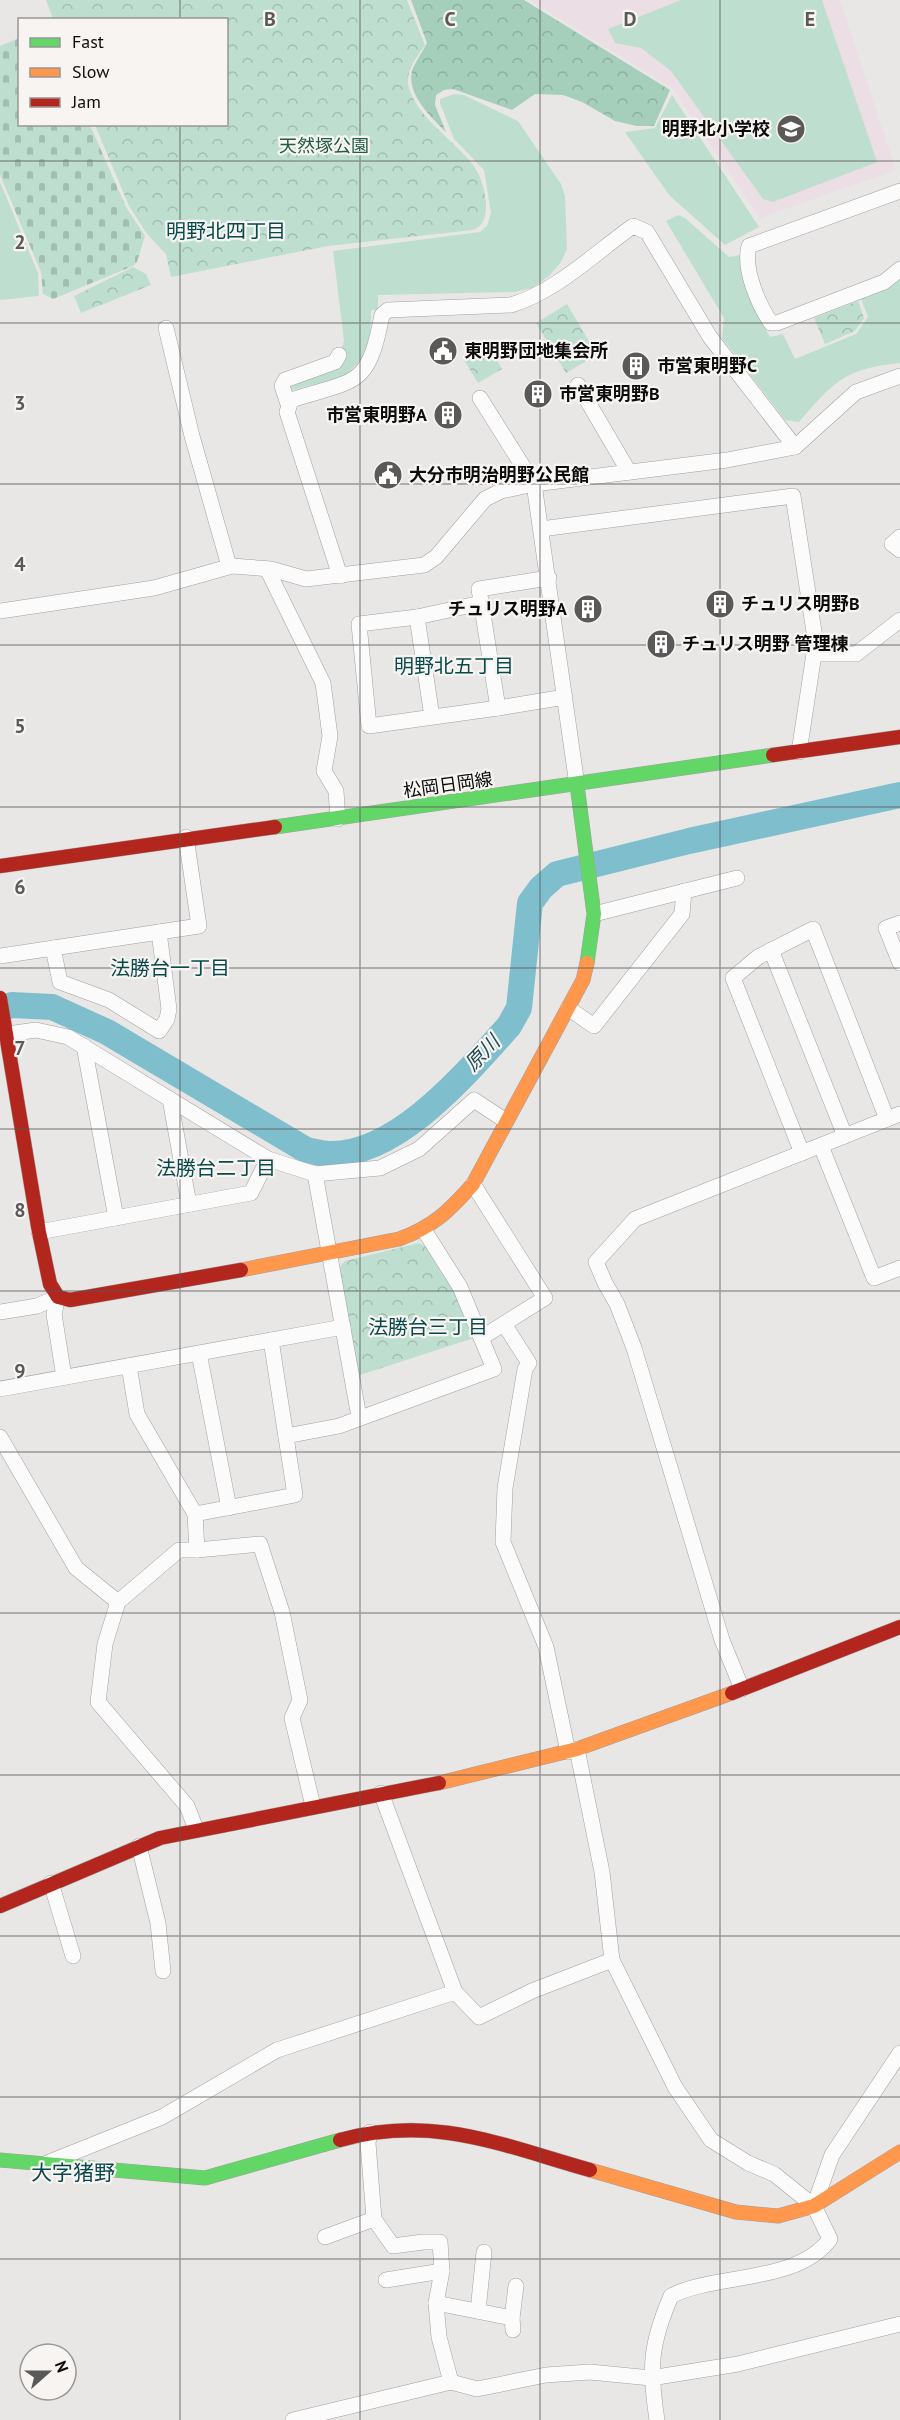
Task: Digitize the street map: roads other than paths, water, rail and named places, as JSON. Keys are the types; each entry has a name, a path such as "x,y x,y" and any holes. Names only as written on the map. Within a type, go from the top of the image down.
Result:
{"street":[{"path":"900,191 749,246 746,258 762,309 771,323 777,323 884,282 900,269"},
{"path":"340,576 286,412 291,400 349,382 360,376 374,354 382,315 388,310 511,305 527,300 547,289 633,226 647,232 710,337 795,447"},
{"path":"166,328 192,436 229,566"},
{"path":"289,407 282,387 285,380 335,362 339,355"},
{"path":"0,611 154,588 229,566 267,569 306,579 424,565 436,557 485,499 501,491 534,484 737,459 795,447 856,392 900,376"},
{"path":"578,385 629,472"},
{"path":"0,1312 37,1306 58,1297 70,1300 377,1245 424,1230 450,1210 473,1184 568,1008 582,980 590,952 594,914 549,578 534,484 480,398"},
{"path":"541,529 793,496 813,628 814,654 799,752"},
{"path":"900,537 892,544 900,550"},
{"path":"267,569 323,683 330,736 324,771 336,791 338,819"},
{"path":"498,708 479,589 549,578"},
{"path":"481,603 417,617 359,624 369,726 565,697"},
{"path":"417,617 432,717"},
{"path":"814,654 856,654 900,620"},
{"name":"松岡日岡線","path":"0,866 186,837 338,819 900,738"},
{"path":"0,956 199,926 186,837"},
{"path":"594,914 737,878"},
{"path":"568,1008 594,1026 682,914 684,891"},
{"path":"900,923 886,928 900,963"},
{"path":"742,1689 722,1640 634,1348 617,1304 596,1262 635,1219 894,1117 813,929 758,957 733,978 802,1153"},
{"path":"53,948 60,981 109,1000 159,1031 167,1019 169,1009 159,932"},
{"path":"771,950 845,1136"},
{"path":"0,998 2,1029 39,1232 50,1284 58,1297 54,1314 64,1377"},
{"path":"2,1029 47,1031 68,1037 268,1159 315,1174 380,1168 419,1149 474,1100 506,1121"},
{"path":"84,1046 116,1218"},
{"path":"170,1099 189,1204"},
{"path":"821,1146 874,1278 900,1268"},
{"path":"39,1232 251,1193 268,1159"},
{"path":"315,1174 359,1418"},
{"path":"473,1184 545,1298 481,1338"},
{"path":"286,1436 339,1426 494,1369 460,1287 424,1230"},
{"path":"504,1324 529,1363 525,1369 505,1488 503,1542 546,1647 602,1872 612,1960 675,2087 711,2140 748,2163 774,2174 814,2206 830,2239 822,2249 811,2256 768,2273 684,2289 671,2296 653,2342 651,2378 657,2420"},
{"path":"0,1389 343,1327"},
{"path":"195,1514 295,1495 271,1340"},
{"path":"199,1353 229,1508"},
{"path":"129,1366 137,1414 195,1514 197,1550"},
{"path":"0,1437 76,1568 118,1602"},
{"path":"196,1829 187,1806 98,1702 105,1644 118,1602 179,1550 260,1544 282,1612 300,1700 292,1718 313,1806"},
{"path":"0,1906 139,1846 196,1829 455,1780 572,1751 742,1689 900,1627"},
{"path":"381,1793 455,1992 479,2017 532,1991 612,1960"},
{"path":"139,1846 159,1923 163,1971"},
{"path":"51,1883 73,1956"},
{"path":"45,2164 162,2118 277,2049 455,1992"},
{"path":"814,2206 832,2155 900,2053"},
{"path":"0,2160 205,2178 370,2132 407,2129 455,2132 736,2212 778,2216 814,2206 900,2152"},
{"path":"370,2132 368,2143 374,2219 393,2247 423,2241 440,2242 442,2271 436,2303 440,2337 451,2382"},
{"path":"325,2237 374,2219"},
{"path":"478,2311 484,2252"},
{"path":"386,2280 442,2271"},
{"path":"436,2303 478,2311 513,2324 516,2286"},
{"path":"293,2420 451,2382 477,2389 546,2375 590,2372 651,2378 738,2364 900,2324"}],"waterway":[{"name":"原川","path":"0,1009 12,1005 52,1007 107,1032 306,1150 323,1154 355,1151 380,1141 405,1127 429,1108 473,1066 509,1026 519,1008 530,903 541,888 557,874 689,841 900,795"}],"place":[{"name":"明野北小学校","path":"791,129"},
{"name":"東明野団地集会所","path":"443,351"},
{"name":"市営東明野C","path":"636,366"},
{"name":"市営東明野B","path":"538,394"},
{"name":"市営東明野A","path":"448,415"},
{"name":"大分市明治明野公民館","path":"388,475"},
{"name":"チュリス明野B","path":"720,604"},
{"name":"チュリス明野A","path":"588,609"},
{"name":"チュリス明野 管理棟","path":"661,644"}],"district":[{"name":"明野北四丁目","path":"226,231"},
{"name":"明野北五丁目","path":"454,666"},
{"name":"法勝台一丁目","path":"170,968"},
{"name":"法勝台二丁目","path":"216,1168"},
{"name":"法勝台三丁目","path":"428,1327"},
{"name":"大字猪野","path":"73,2173"}],"park label":[{"name":"天然塚公園","path":"324,146"}]}
